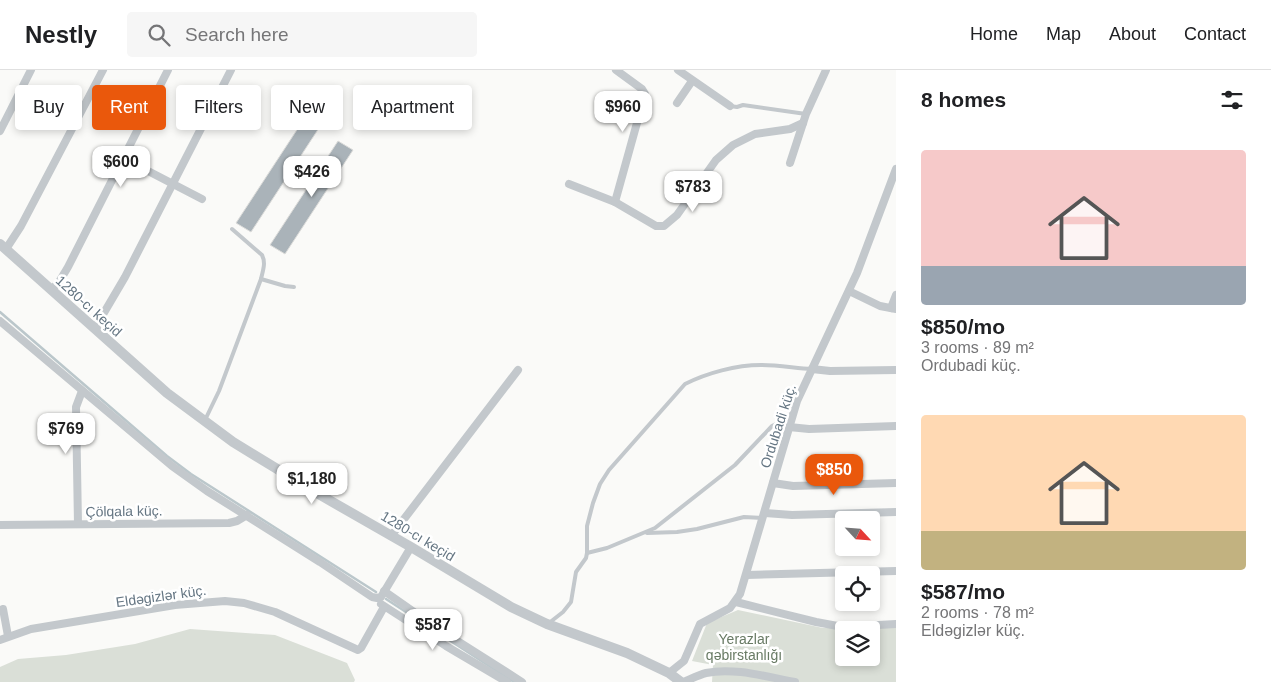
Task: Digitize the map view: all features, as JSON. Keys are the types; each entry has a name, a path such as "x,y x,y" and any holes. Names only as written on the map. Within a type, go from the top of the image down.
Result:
{"street":[{"path":"0,131 31,70"},
{"path":"3,246 14,239 103,70"},
{"path":"51,290 59,282 68,267 168,70"},
{"path":"94,328 125,277 231,70"},
{"path":"615,202 645,94 642,89 616,70"},
{"path":"678,70 730,106"},
{"path":"790,163 806,114 826,70"},
{"path":"677,103 692,81"},
{"path":"569,184 615,202 656,226 664,226 677,215 716,160 733,145 755,134 790,129 803,123"},
{"path":"123,158 202,199"},
{"name":"Ordubadi küç.","path":"736,602 747,575 792,416 849,291 896,168"},
{"name":"1280-cı keçid","path":"3,246 167,393 233,442 511,607 547,624 627,653 669,673 683,682"},
{"path":"849,291 880,306 893,308 896,296"},
{"path":"0,321 172,466 207,491 320,562 365,593 377,598 384,607 507,682"},
{"path":"812,369 830,372 896,370"},
{"path":"391,536 518,370"},
{"path":"78,524 76,407 82,392"},
{"path":"789,427 896,426"},
{"path":"773,484 793,486 896,484"},
{"path":"764,516 896,512"},
{"name":"Çölqala küç.","path":"0,525 229,523 237,521 246,515"},
{"path":"377,598 384,591 411,547"},
{"path":"747,575 896,571"},
{"path":"384,591 434,626 522,682"},
{"name":"Eldəgizlər küç.","path":"0,640 31,630 175,605 225,601 244,603 275,612 358,650 361,648 384,607"},
{"path":"669,673 684,660 700,624 730,608 736,602 843,627 896,624"},
{"path":"3,609 8,636"},
{"path":"683,682 707,673 720,672 744,673 795,682"}],"lane":[{"path":"730,106 737,107 743,105 806,114"},
{"path":"204,422 217,397 261,279 264,260 262,255 232,229"},
{"path":"261,279 294,287"},
{"path":"547,624 563,612 571,602 576,572 586,558 587,526 592,503 600,484 685,384 702,376 744,366 760,365 812,369"},
{"path":"645,533 670,517 735,466 772,426 792,416"},
{"path":"587,553 607,548 635,535 697,530 744,517 764,516"}],"green space":[{"name":"Yerazlar qəbirstanlığı","path":"738,610 823,628 835,628 835,666 880,666 880,628 896,628 896,682 712,682 713,665 692,661 707,623"},
{"path":"190,629 275,635 347,663 355,680 354,682 0,682 0,667 18,659 66,655 135,644"}],"building":[{"path":"297,130 318,130 251,232 236,223"},
{"path":"338,141 353,150 285,254 270,245"}],"waterway":[{"path":"0,312 167,456 191,474 376,592"},
{"path":"386,599 514,682"}]}
